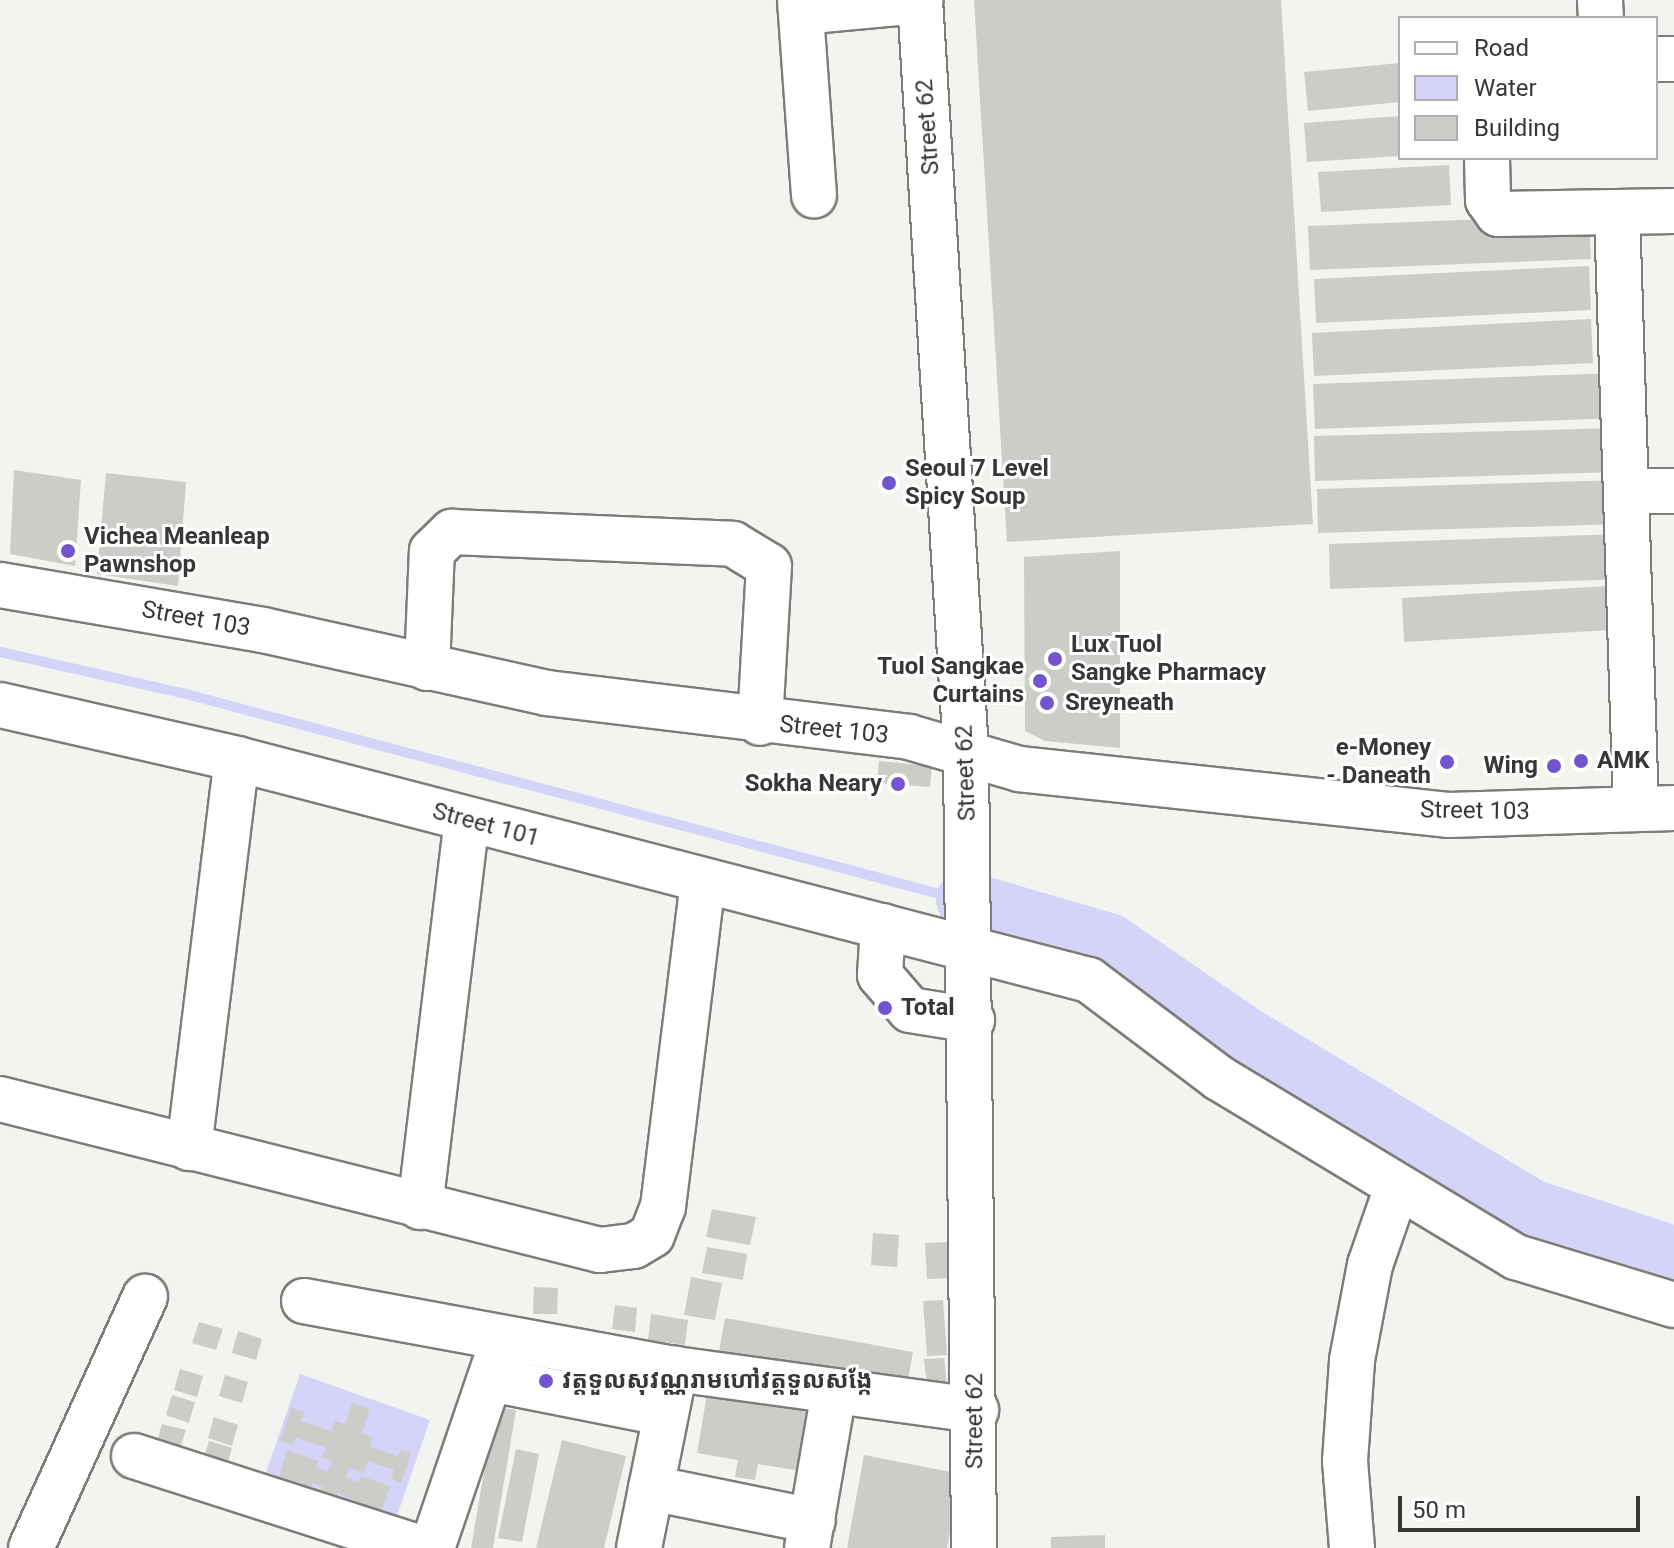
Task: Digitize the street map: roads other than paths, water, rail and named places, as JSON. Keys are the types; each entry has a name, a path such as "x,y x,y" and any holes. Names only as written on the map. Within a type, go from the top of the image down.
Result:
{"street":[{"path":"814,195 800,6 920,1"},
{"name":"Street 62","path":"920,1 966,753 976,1410 974,1548"},
{"path":"1487,160 1488,200 1498,214 1674,211"},
{"path":"1617,212 1627,491 1655,809"},
{"path":"1627,491 1674,491"},
{"path":"427,668 432,551 452,532 733,544 769,566 760,723"},
{"name":"Street 103","path":"0,585 263,630 547,693 760,723 909,737 1019,769 1448,815 1655,809"},
{"name":"Street 101","path":"0,705 237,759 883,926 971,935 1089,980 1219,1078 1516,1257 1674,1305"},
{"path":"189,1148 237,759"},
{"path":"420,1207 467,820"},
{"path":"0,1099 600,1250 634,1246 652,1235 663,1207 703,881"},
{"path":"883,926 880,975 910,1010 972,1020"},
{"path":"1352,1548 1345,1461 1352,1360 1370,1265 1397,1187"},
{"path":"31,1548 145,1297"},
{"path":"304,1301 666,1414"},
{"path":"496,1360 675,1369 976,1410"},
{"path":"432,1548 496,1360"},
{"path":"639,1548 675,1369"},
{"path":"651,1488 810,1534 834,1391"},
{"path":"134,1456 421,1548"}],"water":[{"path":"300,1374 430,1420 392,1530 262,1484"}],"waterway":[{"path":"0,652 182,693 959,899"},
{"path":"965,900 1109,942 1246,1036 1531,1208 1674,1255"}],"place":[{"name":"Seoul 7 Level Spicy Soup","path":"889,483"},
{"name":"Vichea Meanleap Pawnshop","path":"68,551"},
{"name":"Lux Tuol Sangke Pharmacy","path":"1055,659"},
{"name":"Tuol Sangkae Curtains","path":"1040,681"},
{"name":"Sreyneath","path":"1047,703"},
{"name":"AMK","path":"1581,761"},
{"name":"e-Money - Daneath","path":"1447,762"},
{"name":"Wing","path":"1554,766"},
{"name":"Sokha Neary","path":"898,784"},
{"name":"Total","path":"885,1008"},
{"name":"វត្តទួលសុវណ្ណរាមហៅវត្តទួលសង្កែ","path":"546,1381"}]}
